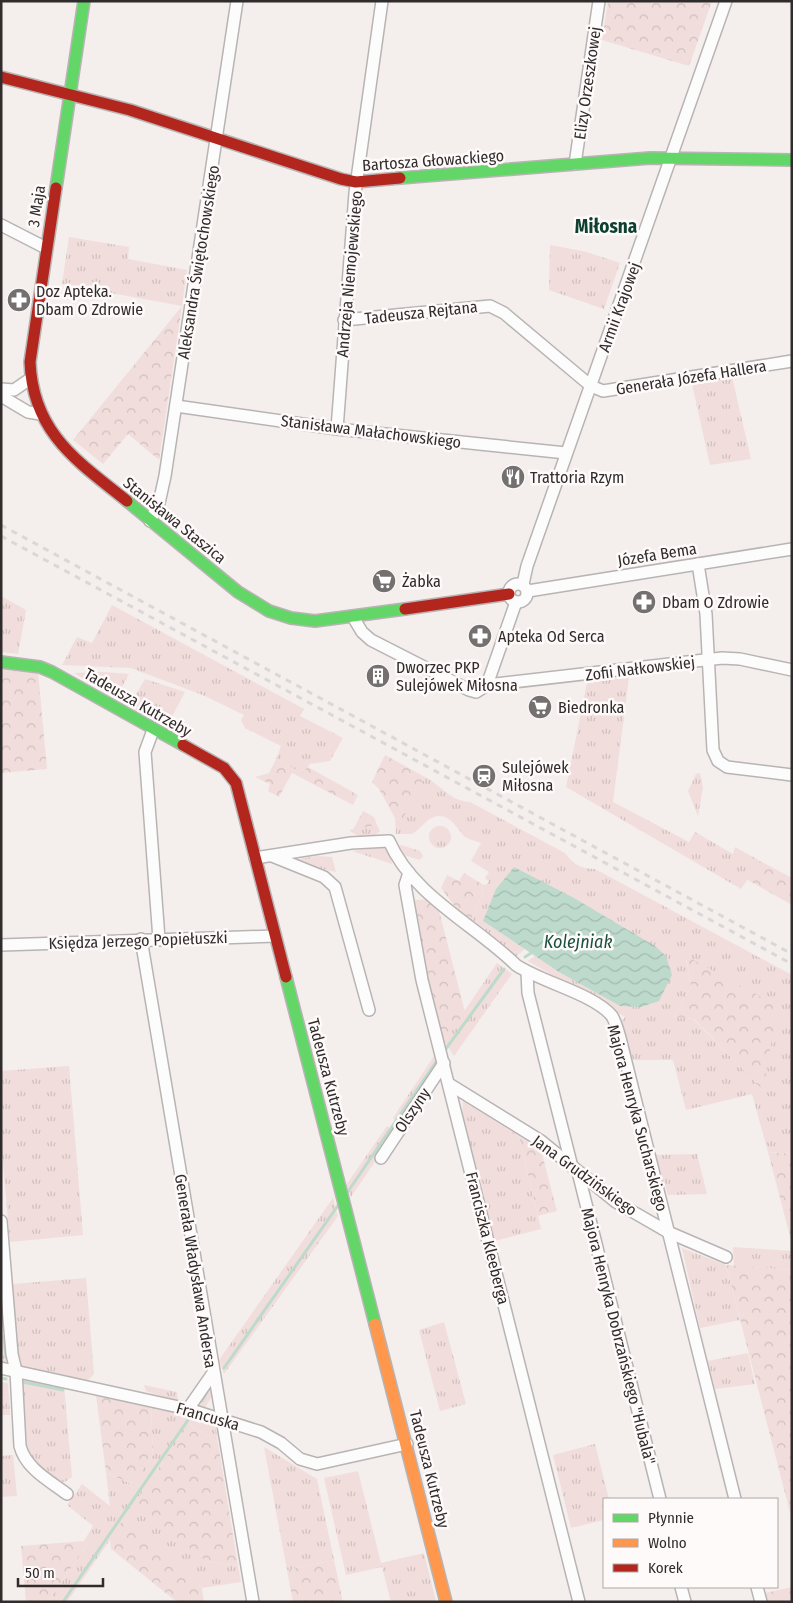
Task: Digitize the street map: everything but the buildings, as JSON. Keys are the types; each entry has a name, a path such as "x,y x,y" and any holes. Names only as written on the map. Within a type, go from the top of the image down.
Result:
{"street":[{"name":"3 Maja","path":"40,414 33,397 30,379 31,352 84,1"},
{"name":"Aleksandra Świętochowskiego","path":"150,521 162,490 237,1"},
{"name":"Andrzeja Niemojewskiego","path":"337,429 356,182 382,1"},
{"name":"Elizy Orzeszkowej","path":"575,164 599,1"},
{"name":"Armii Krajowej","path":"525,588 527,566 726,1"},
{"name":"Bartosza Głowackiego","path":"1,78 70,92 217,137 341,179 356,182 671,157 792,160"},
{"path":"1,225 46,248"},
{"name":"Tadeusza Rejtana","path":"344,320 490,306 504,313 591,386"},
{"name":"Generała Józefa Hallera","path":"591,386 600,390 611,390 792,361"},
{"path":"1,389 14,390 30,379"},
{"path":"1,396 28,412 40,414"},
{"name":"Stanisława Małachowskiego","path":"176,406 337,429 566,453"},
{"name":"Stanisława Staszica","path":"40,414 54,438 71,456 238,592 263,610 285,618 309,621 352,617"},
{"name":"Józefa Bema","path":"525,588 792,549"},
{"path":"698,564 706,614 715,758 727,767 792,775"},
{"path":"352,617 480,596 512,598 525,599 525,588 517,583 512,586 512,598 487,685"},
{"name":"Zofii Nałkowskiej","path":"352,617 362,632 371,640 473,692 482,690 487,685 709,659 735,658 792,670"},
{"name":"Tadeusza Kutrzeby","path":"1,662 40,667 52,672 224,768 233,777 238,788 446,1602"},
{"path":"153,730 145,752 160,939"},
{"name":"Majora Henryka Sucharskiego","path":"272,856 350,843 389,841 408,873 426,890 527,972 586,999 612,1016 620,1038 735,1498"},
{"path":"255,858 272,856 324,878 334,887 341,902 369,1010"},
{"name":"Franciszka Kleeberga","path":"408,873 405,885 420,968 579,1602"},
{"name":"Księdza Jerzego Popiełuszki","path":"1,945 275,936"},
{"name":"Generała Władysława Andersa","path":"141,940 252,1602"},
{"name":"Majora Henryka Dobrzańskiego \"Hubala\"","path":"527,972 528,992 660,1498"},
{"name":"Olszyny","path":"380,1158 444,1063"},
{"name":"Jana Grudzińskiego","path":"449,1084 541,1142 616,1202 668,1232 726,1257"},
{"path":"1,1221 12,1354 16,1371 20,1446 23,1457 31,1467 67,1494"},
{"name":"Francuska","path":"1,1368 188,1409 261,1432 281,1442 300,1459 317,1464 407,1444"},
{"path":"188,1409 213,1373"},
{"path":"682,1588 685,1602"},
{"path":"757,1588 761,1602"}],"green space":[{"path":"608,1 712,1 689,66 602,40"},
{"path":"69,237 129,247 128,259 187,270 182,306 62,284"},
{"path":"550,245 587,252 620,263 604,309 549,290"},
{"path":"182,306 159,460 128,434 103,464 73,440"},
{"path":"732,377 751,459 710,465 692,384"},
{"path":"1,596 26,610 18,654 1,652"},
{"path":"112,605 304,709 300,716 343,738 330,761 310,764 303,774 276,759 281,746 245,728 241,720 244,715 205,696 131,668 62,665 77,637 92,643"},
{"path":"1,666 38,671 47,769 1,773"},
{"path":"104,672 129,674 116,698 74,673"},
{"path":"629,677 613,802 689,842 695,832 733,854 735,847 760,861 741,889 566,787 587,683"},
{"path":"145,679 185,692 166,728 129,706"},
{"path":"385,755 425,777 402,820 395,818 379,789 372,782"},
{"path":"276,759 302,773 308,767 358,795 353,805 292,773 279,797 268,791 270,784 255,777 269,773"},
{"path":"700,773 703,787 698,816 688,791 696,774"},
{"path":"425,777 451,796 470,802 565,853 578,866 595,869 792,975 792,1154 768,1152 752,1094 686,1110 673,1060 632,1060 621,1022 625,1017 528,961 535,956 620,1006 483,921 525,949 514,958 471,920 483,891 482,884 486,885 489,881 485,878 489,872 471,861 481,843 464,836 451,821 443,816 431,818 412,834 396,834 395,818 402,819","holes":["686,957 763,1089 693,1019 674,1017 691,987"]},
{"path":"363,811 374,817 377,825 353,830"},
{"path":"377,825 380,831 368,838 361,837 349,830"},
{"path":"440,826 448,829 451,837 448,845 440,848 432,845 429,837 432,829"},
{"path":"401,845 420,851 423,856 420,860 400,854 397,847"},
{"path":"381,847 390,849 392,864 352,851"},
{"path":"316,856 332,857 336,872 303,865 295,860"},
{"path":"760,861 792,878 792,905 746,879"},
{"path":"464,873 482,884 483,891 471,920 457,909 441,888 447,875 459,881"},
{"path":"436,899 465,1012 444,1041 419,943 414,900"},
{"path":"686,956 778,1006 763,1090 694,1019 674,1017 691,987"},
{"path":"497,963 512,974 454,1056 444,1041"},
{"path":"436,1053 439,1063 397,1122 393,1118"},
{"path":"69,1066 83,1235 10,1242 1,1141 1,1071"},
{"path":"463,1101 519,1136 541,1229 491,1242 462,1125"},
{"path":"387,1126 395,1132 351,1197 346,1185"},
{"path":"519,1136 541,1150 557,1211 538,1216"},
{"path":"768,1152 792,1154 792,1244"},
{"path":"697,1154 707,1194 668,1195 655,1155"},
{"path":"333,1198 338,1216 224,1374 219,1360"},
{"path":"733,1247 792,1251 792,1270 734,1266"},
{"path":"682,1248 726,1265 740,1320 700,1328"},
{"path":"726,1265 792,1270 792,1520"},
{"path":"86,1278 94,1374 88,1380 82,1381 26,1368 18,1363 13,1284"},
{"path":"444,1322 466,1404 440,1411 419,1330"},
{"path":"1,1334 7,1335 9,1358 3,1364"},
{"path":"748,1353 755,1384 715,1389 708,1361"},
{"path":"25,1378 64,1386 72,1477 65,1482 53,1479 42,1472 26,1453 21,1379"},
{"path":"210,1381 212,1396 205,1408 193,1408"},
{"path":"1,1382 8,1383 9,1398 1,1397"},
{"path":"144,1385 177,1392 178,1402 146,1391"},
{"path":"96,1395 151,1407 153,1455 133,1484 106,1473"},
{"path":"1,1397 9,1398 10,1415 1,1415"},
{"path":"151,1407 174,1412 179,1416 182,1411 215,1423 218,1443 189,1424 206,1561 238,1566 241,1582 202,1588 126,1517 67,1602 48,1602 87,1545 84,1541 93,1526 67,1505 82,1484 110,1506 106,1473 132,1484 153,1455"},
{"path":"189,1424 218,1443 238,1566 206,1561 135,1503"},
{"path":"595,1444 609,1498 603,1498 603,1520 571,1528 553,1455"},
{"path":"264,1447 317,1479 334,1560 287,1570"},
{"path":"13,1455 17,1496 1,1497 1,1456"},
{"path":"358,1471 381,1563 424,1553 436,1601 391,1602 382,1567 346,1575 324,1478"},
{"path":"126,1516 202,1588 204,1602 177,1602 111,1549 110,1539"},
{"path":"84,1541 87,1545 48,1602 26,1602 21,1546"},
{"path":"334,1560 343,1602 293,1602 287,1570"},
{"path":"792,1587 792,1602 767,1602 765,1593"}],"water":[{"name":"Kolejniak","path":"514,867 574,898 655,946 666,956 672,975 659,1001 641,1007 620,1006 559,972 483,921 496,889"}],"waterway":[{"path":"525,957 531,953"},
{"path":"445,1050 504,969"},
{"path":"347,1193 438,1059"},
{"path":"224,1368 339,1204"},
{"path":"4,1337 6,1357"},
{"path":"1,1378 6,1379"},
{"path":"23,1382 63,1390"},
{"path":"202,1401 208,1390"},
{"path":"63,1602 188,1420"}],"railway":[{"path":"1,525 792,954"},
{"path":"1,536 792,964"}],"traffic: fast":[{"path":"56,188 84,1"},
{"path":"400,178 650,158 792,160"},
{"path":"127,501 238,592 269,611 291,618 315,621 405,609"},
{"path":"1,662 40,667 52,672 183,745"},
{"path":"286,977 375,1324"}],"traffic: slow":[{"path":"375,1324 446,1602"}],"traffic: jam":[{"path":"1,77 130,110 341,179 356,182 400,178"},
{"path":"56,188 30,362 33,387 39,408 49,427 61,443 75,458 127,501"},
{"path":"405,609 509,594"},
{"path":"183,745 224,768 236,783 286,977"}],"place":[{"name":"Doz Apteka. Dbam O Zdrowie","path":"19,300"},
{"name":"Trattoria Rzym","path":"513,477"},
{"name":"Żabka","path":"384,581"},
{"name":"Dbam O Zdrowie","path":"644,602"},
{"name":"Apteka Od Serca","path":"480,636"},
{"name":"Dworzec PKP Sulejówek Miłosna","path":"378,676"},
{"name":"Biedronka","path":"540,707"},
{"name":"Sulejówek Miłosna","path":"484,776"}],"district":[{"name":"Miłosna","path":"606,226"}]}
